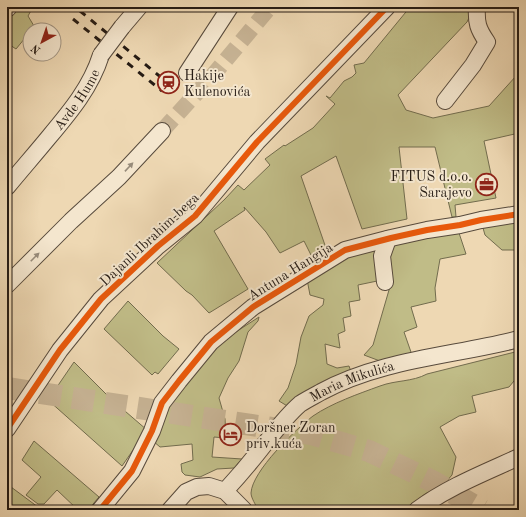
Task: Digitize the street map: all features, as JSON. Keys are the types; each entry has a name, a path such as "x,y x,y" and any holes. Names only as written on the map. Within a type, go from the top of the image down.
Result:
{"street":[{"name":"Avde Hume","path":"7,187 71,111 93,76 101,55 139,7"},
{"path":"186,73 230,7"},
{"name":"Dajanli Ibrahim-bega","path":"7,429 56,355 101,299 158,246 195,216 257,142 387,7"},
{"path":"445,101 473,65 487,42 478,29 476,17 477,7"},
{"path":"7,284 71,221 119,177 162,131"},
{"name":"Antuna Hangija","path":"100,510 132,471 152,431 162,404 211,342 253,307 345,250 388,239 481,220 519,214"},
{"path":"385,282 382,256 388,239"},
{"name":"Maria Mikulića","path":"225,491 260,451 280,424 301,404 333,386 357,375 398,364 449,352 519,339"},
{"path":"417,510 435,497 459,484 519,457"},
{"path":"170,510 186,492 197,487 209,486 225,491 244,510"}],"shaded area":[{"path":"13,7 33,7 28,16 32,22 22,22 22,42 16,49 7,43 7,15"},
{"path":"410,7 474,7 467,22 398,95 406,110 433,118 489,106 516,76 519,69 519,133 484,141 496,198 455,205 456,217 452,217 435,147 399,147 407,219 362,229 336,156 301,176 327,251 317,252 311,255 304,241 280,253 266,232 244,207 245,210 214,231 248,289 209,313 157,263 238,185 244,190 270,165 265,159 284,145 285,146 313,128 335,104 326,96 330,98 344,81 356,73 354,65 364,63"},
{"path":"519,215 519,250 502,250 485,235 481,221"},
{"path":"457,227 466,254 440,259 435,288 436,301 411,307 417,327 404,332 412,355 380,361 364,355 373,345 389,290 387,263 391,238"},
{"path":"375,242 375,255 382,280 358,285 360,300 349,302 351,316 343,318 345,331 338,334 340,348 325,344 327,364 337,368 349,366 353,377 289,407 279,401 288,388 296,364 301,337 309,316 323,305 324,299 310,295 306,274"},
{"path":"128,301 163,336 179,349 158,374 155,372 152,375 104,329"},
{"path":"259,317 258,321 248,332 239,361 228,378 219,398 225,419 226,438 214,437 212,457 242,459 234,468 217,469 200,477 185,475 182,472 181,464 193,460 192,444 160,447 153,441 169,406 202,362 228,337"},
{"path":"519,351 519,375 509,387 472,396 476,412 459,416 440,427 456,457 452,475 446,482 425,494 404,510 258,510 251,493 253,484 259,474 286,440 305,422 320,411 345,399 386,384 421,377 427,374"},
{"path":"74,362 111,399 147,430 122,466 48,400"},
{"path":"34,441 99,497 88,510 78,510 57,490 44,504 38,504 26,495 41,477 22,460"},
{"path":"7,484 42,510 7,510"}],"tunnel":[{"path":"162,131 214,74 270,7"},
{"path":"7,388 311,434 369,451 434,482 482,510"}],"railway":[{"path":"80,11 168,83"},
{"path":"73,19 162,91"}],"cycle path":[{"path":"7,429 60,350 101,299 158,246 195,216 257,142 387,7"},
{"path":"100,510 132,471 152,431 162,403 211,342 253,307 345,250 427,230 519,214"}],"place":[{"name":"Hakije Kulenovića","path":"168,83"},
{"name":"FITUS d.o.o. Sarajevo","path":"487,184"},
{"name":"Doršner Zoran priv.kuća","path":"230,435"}]}
